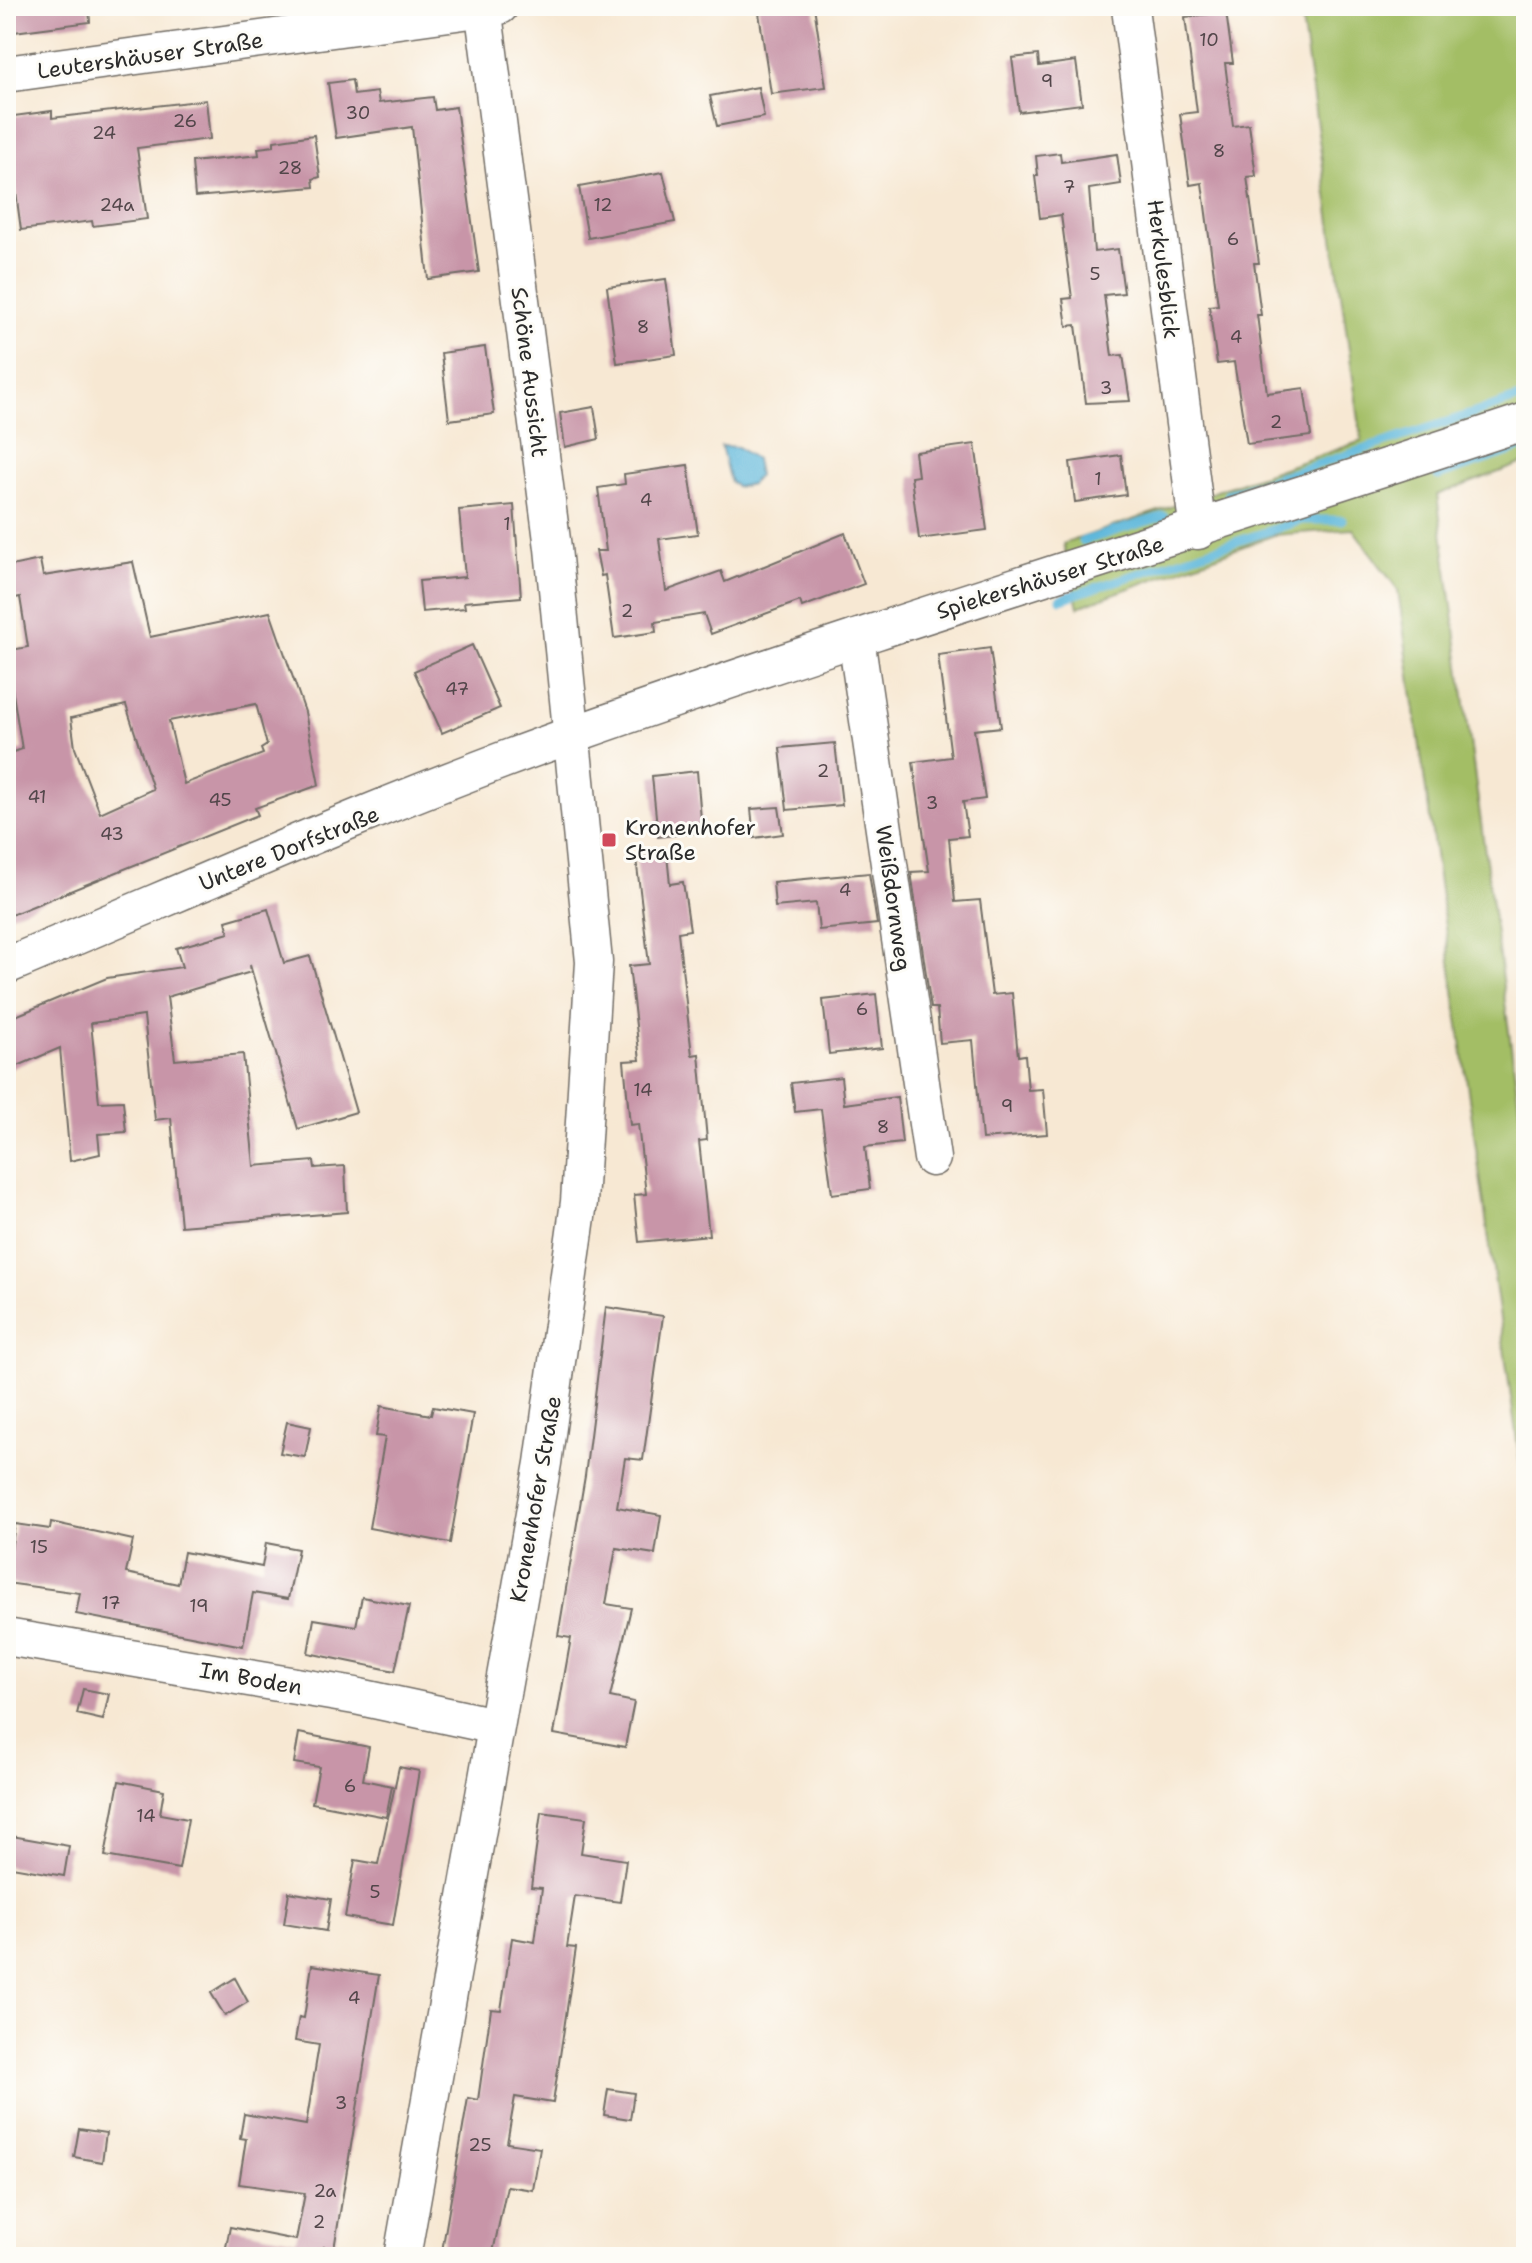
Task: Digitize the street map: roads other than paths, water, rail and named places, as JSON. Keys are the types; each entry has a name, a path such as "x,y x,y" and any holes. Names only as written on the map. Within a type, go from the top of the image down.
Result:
{"street":[{"name":"Leutershäuser Straße","path":"6,74 489,7"},
{"name":"Schöne Aussicht","path":"489,7 573,734"},
{"name":"Herkulesblick","path":"1130,8 1198,531"},
{"name":"Spiekershäuser Straße","path":"573,734 856,638 1198,531 1526,421"},
{"name":"Weißdornweg","path":"856,638 932,1158"},
{"name":"Untere Dorfstraße","path":"6,966 573,734"},
{"name":"Kronenhofer Straße","path":"402,2257 543,1463 579,1202 594,962 573,734"},
{"name":"Im Boden","path":"6,1637 355,1696 495,1726"}],"water":[{"path":"721,446 737,447 755,459 758,475 751,484 737,487 730,482"}],"waterway":[{"path":"1228,494 1526,396"},
{"path":"1438,476 1526,446"},
{"path":"1083,541 1164,516"},
{"path":"1061,599 1302,520 1342,520"}],"place":[{"name":"Kronenhofer Straße","path":"609,840"}]}
